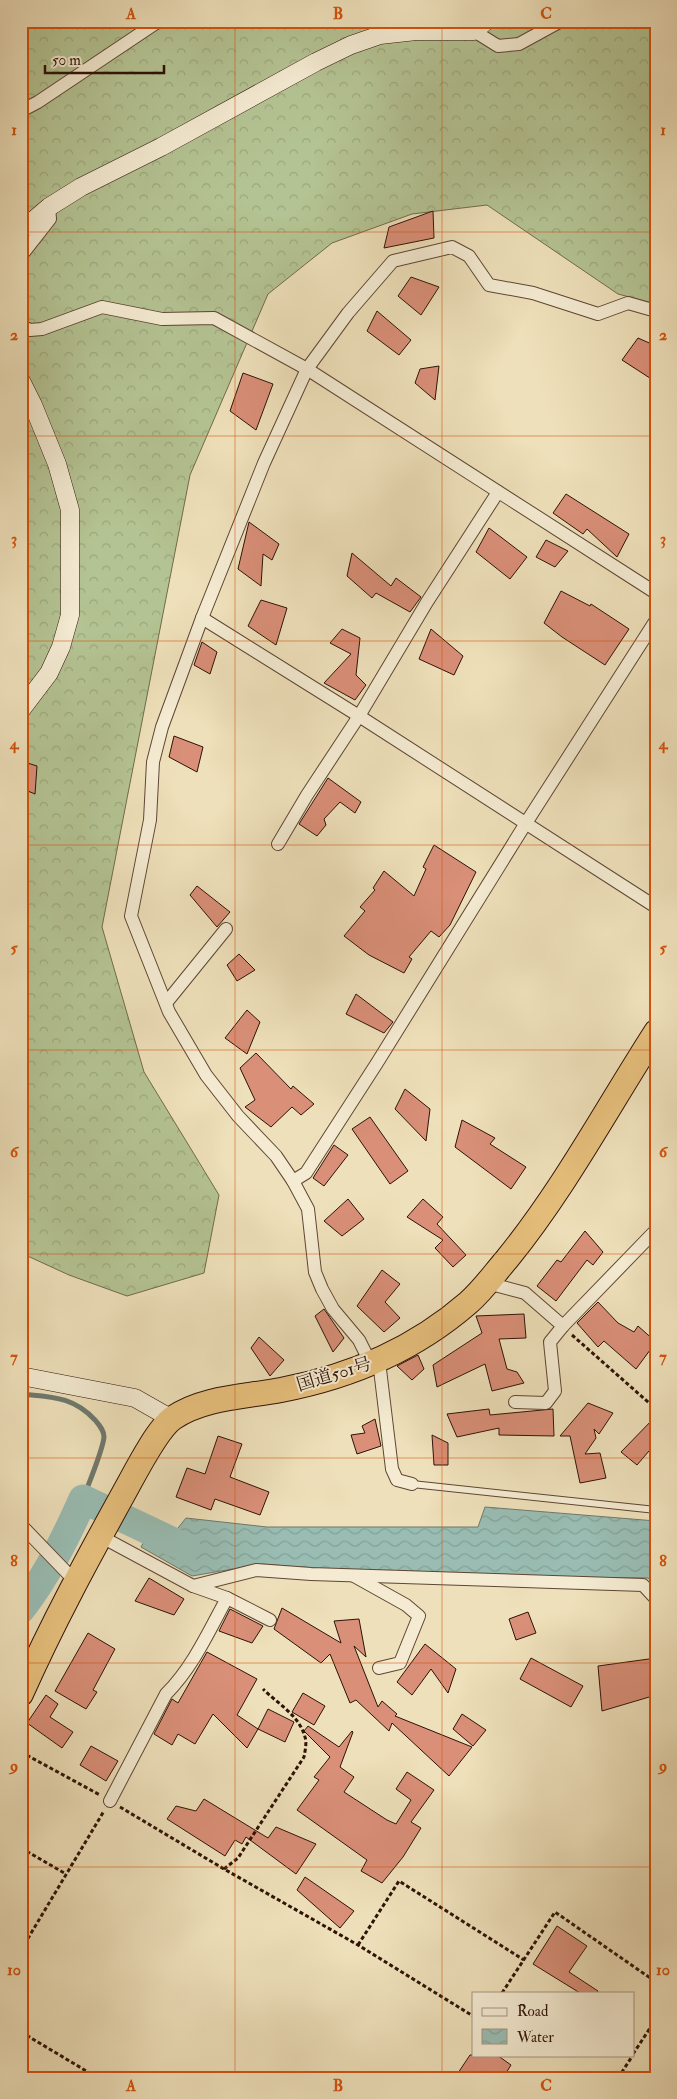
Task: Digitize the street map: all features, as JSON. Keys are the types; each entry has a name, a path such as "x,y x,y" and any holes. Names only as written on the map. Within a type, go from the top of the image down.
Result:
{"highway":[{"name":"国道501号","path":"21,1694 68,1574 100,1536 147,1452 172,1419 206,1403 282,1390 332,1378 375,1362 425,1334 468,1303 487,1283 535,1224 656,1032"}],"street":[{"path":"21,111 38,102 159,21"},
{"path":"21,231 49,207 80,187 177,138 316,62 351,45 380,35 480,26 498,46 518,44 561,21"},
{"path":"21,256 50,219 49,207"},
{"path":"412,1484 397,1480 392,1469 375,1362 333,1309 315,1272 308,1209 293,1181 276,1156 238,1116 206,1075 166,1003 131,916 150,820 153,762 162,727 202,618 264,463 307,370 348,313 393,261 452,248 468,256 489,285 533,293 598,314 628,303 656,311"},
{"path":"21,323 30,330 42,328 102,307 162,319 214,318 307,370 656,593"},
{"path":"21,381 57,464 70,510 70,615 61,647 49,673 21,710"},
{"path":"278,844 307,794 359,716 427,602 498,492"},
{"path":"202,618 359,716 656,908"},
{"path":"293,1181 306,1172 377,1063 526,823 656,620"},
{"path":"166,1003 226,929"},
{"path":"515,1402 546,1403 555,1391 550,1342 563,1326 656,1230"},
{"path":"487,1283 525,1293 563,1326"},
{"path":"21,1376 135,1398 172,1419"},
{"path":"21,1525 68,1574"},
{"path":"100,1536 193,1586 227,1598 270,1620"},
{"path":"193,1586 256,1570 643,1585 656,1599"},
{"path":"352,1575 406,1605 419,1616 400,1663 379,1668"},
{"path":"110,1801 166,1694 178,1681 205,1640 227,1598"}],"lane":[{"path":"412,1484 656,1510"}],"path":[{"path":"563,1326 656,1409"},
{"path":"224,1870 238,1858 304,1757 306,1738 298,1723 286,1708 263,1689"},
{"path":"21,1752 110,1801 224,1870 358,1946 472,2015"},
{"path":"21,1950 110,1801"},
{"path":"21,1848 66,1874"},
{"path":"358,1946 399,1881 524,1960"},
{"path":"503,1992 555,1912 656,1982"},
{"path":"634,2053 656,2019"},
{"path":"21,2032 98,2078"},
{"path":"618,2078 632,2056"}],"green space":[{"path":"21,21 656,21 656,304 618,294 487,205 412,214 332,243 268,294 190,475 102,927 144,1072 219,1195 204,1273 127,1296 69,1275 21,1253"}],"water":[{"path":"485,1507 656,1521 656,1585 648,1578 402,1575 262,1564 192,1576 141,1547 154,1523 174,1533 186,1518 267,1527 478,1527"}],"building":[{"path":"433,211 434,238 384,248 389,227"},
{"path":"411,277 439,287 421,315 398,296"},
{"path":"377,311 411,340 399,355 367,331"},
{"path":"638,338 656,346 651,362 656,366 656,382 622,360"},
{"path":"439,366 435,400 415,383 420,369"},
{"path":"243,373 273,384 256,430 230,411"},
{"path":"566,494 629,534 617,557 587,529 583,534 553,513"},
{"path":"249,522 279,544 272,560 263,554 261,586 238,569"},
{"path":"489,528 527,557 510,579 476,552"},
{"path":"546,540 568,551 555,567 536,557"},
{"path":"352,553 391,586 396,578 421,597 410,612 376,593 372,598 347,576"},
{"path":"561,591 590,606 591,604 629,629 605,665 544,623"},
{"path":"261,600 287,608 276,645 248,626"},
{"path":"342,629 360,638 356,675 366,685 355,700 324,683 351,654 330,643"},
{"path":"431,629 463,656 454,675 419,659"},
{"path":"202,642 217,652 210,674 194,665"},
{"path":"174,736 203,747 197,772 169,757"},
{"path":"21,761 37,766 35,794 21,788"},
{"path":"328,778 361,802 355,813 340,802 324,819 326,825 317,836 299,824"},
{"path":"434,845 476,872 450,925 439,937 431,931 409,957 412,959 404,973 369,955 344,936 365,911 360,907 375,890 373,888 384,871 414,896 426,869 423,867"},
{"path":"197,886 230,912 217,927 190,895"},
{"path":"239,954 255,970 237,981 227,965"},
{"path":"356,994 393,1022 384,1033 346,1014"},
{"path":"247,1010 260,1022 247,1054 225,1038"},
{"path":"256,1053 291,1089 293,1086 314,1104 301,1115 292,1107 271,1127 245,1107 255,1100 240,1068"},
{"path":"405,1089 430,1109 426,1141 395,1109"},
{"path":"370,1117 408,1171 390,1184 352,1129"},
{"path":"462,1120 495,1138 490,1144 526,1167 511,1189 455,1147"},
{"path":"334,1145 348,1155 324,1186 313,1178"},
{"path":"348,1199 364,1219 342,1236 324,1221"},
{"path":"423,1199 443,1217 437,1224 466,1255 453,1267 435,1248 443,1240 407,1217"},
{"path":"585,1231 603,1252 593,1265 587,1260 556,1301 537,1286 557,1260 561,1262"},
{"path":"382,1270 400,1284 385,1302 400,1318 384,1332 357,1306"},
{"path":"598,1302 618,1323 634,1332 638,1326 656,1342 636,1369 604,1341 598,1347 577,1323"},
{"path":"324,1309 344,1338 333,1352 315,1316"},
{"path":"524,1314 526,1338 499,1339 507,1369 517,1372 524,1383 492,1391 485,1364 437,1387 433,1365 482,1333 476,1316"},
{"path":"259,1337 284,1360 270,1376 251,1348"},
{"path":"418,1355 424,1369 412,1380 397,1366"},
{"path":"588,1403 613,1413 599,1434 594,1429 596,1438 585,1454 600,1453 606,1478 580,1483 570,1436 560,1436"},
{"path":"489,1409 490,1415 553,1409 554,1436 499,1435 499,1428 457,1437 447,1414"},
{"path":"656,1416 656,1455 649,1451 637,1465 621,1452"},
{"path":"375,1419 381,1446 357,1454 351,1435 365,1433 362,1426"},
{"path":"432,1435 448,1443 448,1465 434,1465"},
{"path":"218,1436 242,1444 230,1477 269,1492 260,1515 215,1499 211,1510 176,1497 187,1468 205,1474"},
{"path":"149,1578 184,1599 174,1615 135,1601"},
{"path":"282,1608 341,1643 334,1621 359,1619 366,1657 354,1646 378,1707 382,1701 397,1714 395,1716 472,1747 449,1776 392,1723 389,1731 356,1700 350,1703 330,1654 321,1663 274,1629"},
{"path":"230,1609 263,1626 252,1643 219,1631"},
{"path":"528,1612 536,1633 516,1640 509,1619"},
{"path":"88,1633 115,1649 93,1690 97,1692 86,1709 55,1691"},
{"path":"425,1644 456,1669 448,1693 431,1669 412,1695 397,1682"},
{"path":"207,1652 257,1679 237,1715 258,1729 247,1748 213,1714 195,1744 178,1734 172,1745 154,1734 172,1699 178,1703"},
{"path":"531,1658 583,1686 571,1707 520,1679"},
{"path":"656,1658 656,1695 602,1711 598,1666"},
{"path":"303,1693 325,1706 314,1725 292,1712"},
{"path":"46,1695 58,1704 50,1717 73,1732 62,1748 27,1723"},
{"path":"268,1709 294,1722 285,1742 258,1729"},
{"path":"462,1714 486,1730 473,1746 453,1729"},
{"path":"308,1726 339,1747 353,1732 340,1767 354,1777 344,1792 387,1820 396,1824 411,1800 396,1789 407,1772 434,1790 411,1822 421,1828 403,1857 382,1883 361,1871 367,1860 297,1810 319,1780 314,1777 330,1757 304,1731"},
{"path":"91,1746 118,1761 106,1781 80,1765"},
{"path":"204,1799 268,1838 276,1827 316,1844 296,1874 246,1837 242,1844 235,1840 225,1856 167,1819 176,1806 196,1811"},
{"path":"305,1877 354,1911 340,1928 297,1890"},
{"path":"557,1926 587,1946 569,1972 598,1991 578,1992 533,1964"},
{"path":"470,2055 498,2056 511,2065 503,2078 464,2078 458,2073"}],"waterway":[{"path":"21,1394 52,1397 70,1402 87,1412 101,1428 104,1434 103,1443 83,1499"},
{"path":"21,1609 55,1556 83,1499 186,1548"}]}
